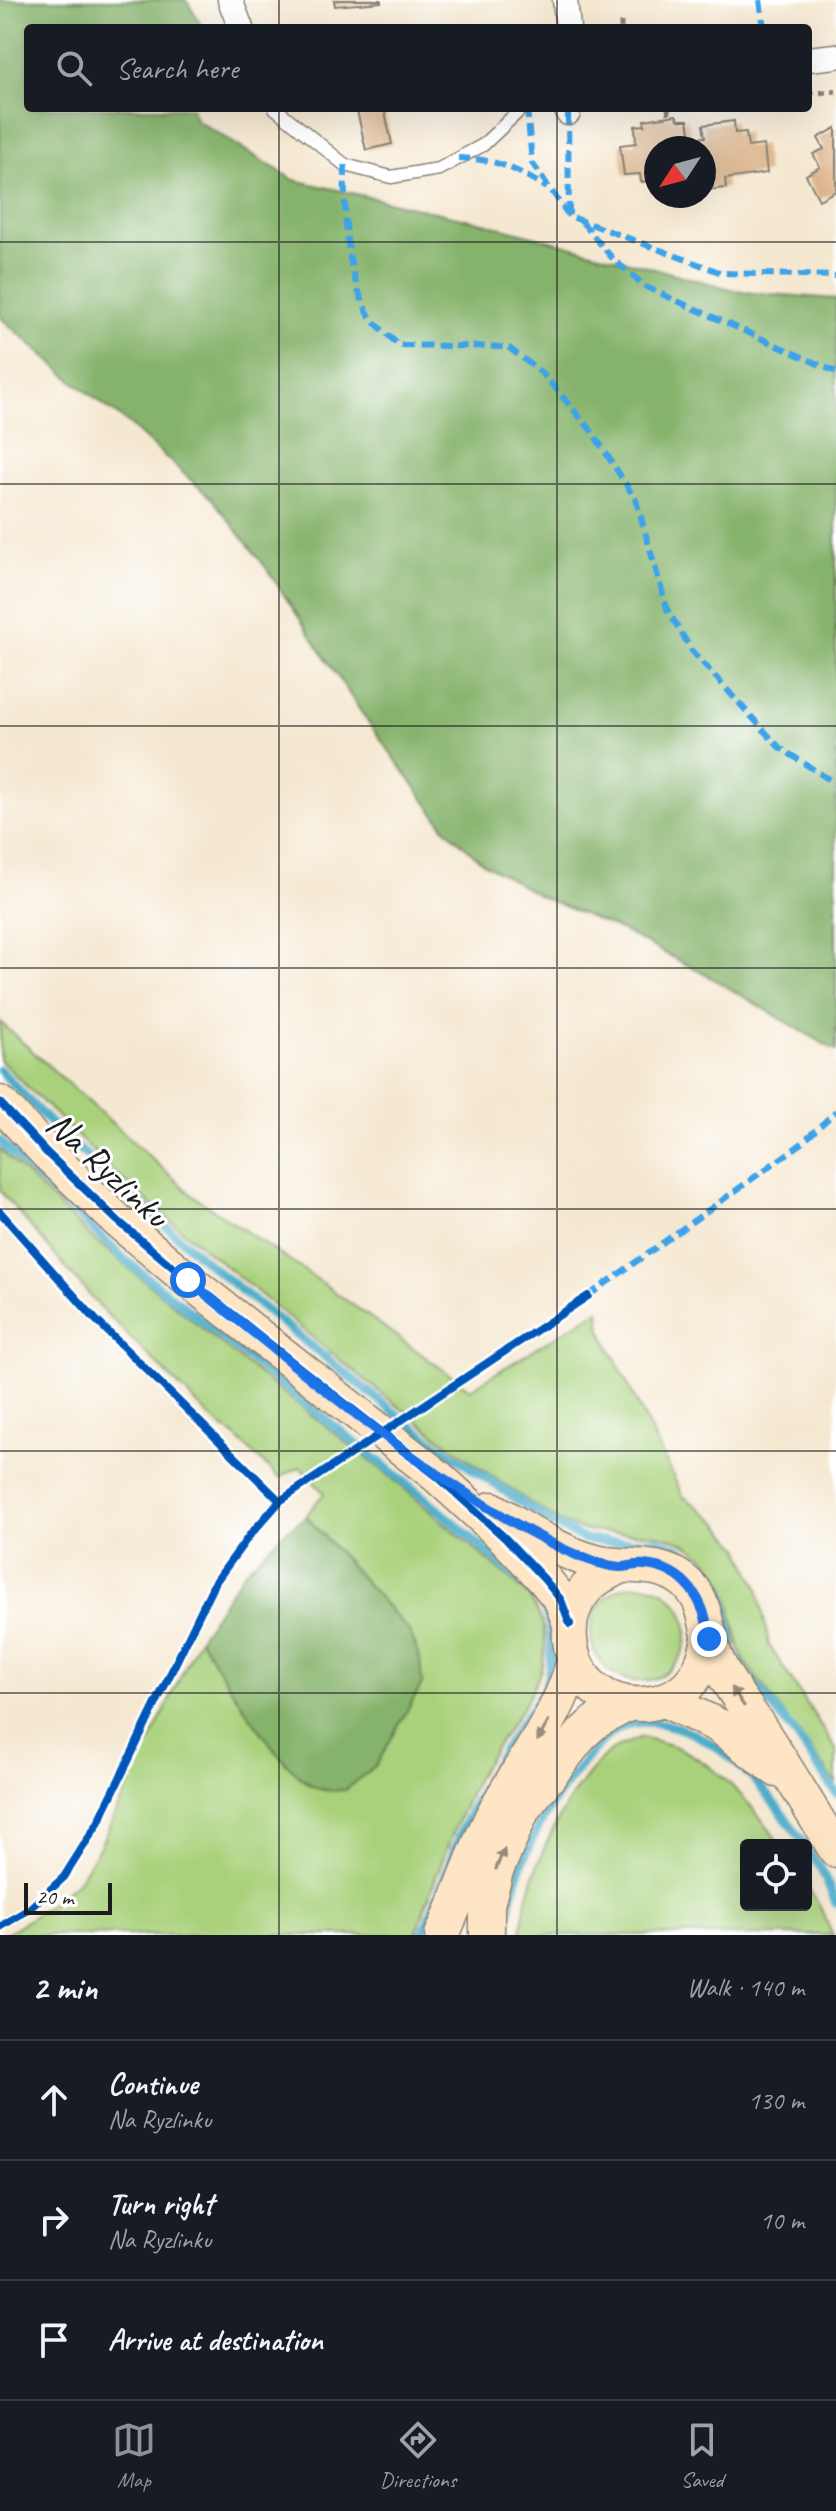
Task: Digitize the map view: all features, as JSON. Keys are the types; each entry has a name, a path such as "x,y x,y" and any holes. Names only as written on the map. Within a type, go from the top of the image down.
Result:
{"street":[{"path":"230,0 239,24"},
{"path":"565,0 568,24"},
{"path":"812,59 836,56"},
{"name":"Na Ryzlinku","path":"0,1103 118,1221 437,1476 505,1538 561,1600 570,1624 569,1642 574,1660"},
{"name":"Na Ryzlinku","path":"437,1476 553,1544 594,1562 620,1567 643,1564 664,1569 683,1580 698,1597 707,1617 709,1639 729,1683 836,1850"},
{"path":"570,1624 575,1606 584,1591 600,1576 620,1567"},
{"path":"574,1660 595,1689 628,1704 646,1704 680,1692 693,1680 704,1661 709,1639"},
{"path":"442,1935 488,1825 517,1771 543,1732 569,1681 574,1660"},
{"name":"Na Ryzlinku","path":"664,1700 719,1726 796,1786"},
{"path":"487,1935 487,1905 496,1871 523,1809 583,1733 595,1722 628,1704"}],"lane":[{"path":"280,112 345,165 391,177 439,169 483,145 518,112"}],"path":[{"path":"812,94 836,91"},
{"path":"668,112 669,116"}],"green space":[{"path":"0,0 186,0 201,24 24,24 24,112 193,112 196,120 294,180 488,224 742,292 836,299 836,1051 710,977 625,932 540,896 483,863 445,828 361,712 267,569 213,500 129,424 74,382 0,317"},
{"path":"0,1022 192,1195 321,1282 470,1389 599,1310 601,1330 683,1496 716,1520 740,1548 758,1588 769,1645 836,1749 836,1783 744,1661 726,1590 711,1564 699,1553 686,1544 659,1535 589,1531 567,1524 534,1505 438,1437 185,1233 94,1152 0,1060"},
{"path":"0,1149 92,1238 386,1473 522,1589 539,1615 545,1640 542,1664 533,1688 476,1780 415,1935 5,1935 76,1883 98,1850 199,1638 234,1693 286,1764 409,1631 306,1516 324,1493 300,1467 279,1478 234,1435 214,1421 99,1306 0,1191"},
{"path":"306,1516 409,1631 420,1659 422,1684 377,1764 346,1790 320,1789 305,1781 289,1766 237,1698 199,1638 245,1571 279,1537"},
{"path":"639,1585 658,1588 673,1599 684,1614 687,1633 684,1652 673,1667 658,1678 639,1681 620,1678 605,1667 594,1652 591,1633 594,1614 605,1599 620,1588"},
{"path":"642,1737 678,1748 725,1779 776,1839 740,1839 740,1911 812,1911 812,1894 833,1935 521,1935 530,1887 562,1813 592,1770 608,1753"}],"building":[{"path":"334,0 381,0 381,2 335,6"},
{"path":"357,112 385,112 392,144 366,150"},
{"path":"676,115 679,120 688,120 691,136 644,136 644,182 641,182 640,174 624,175 620,145 636,143 635,126 645,125 644,120"},
{"path":"734,121 735,133 746,132 748,147 764,145 767,173 725,179 726,188 716,189 716,136 705,136 703,125"},
{"path":"836,128 836,191 819,200 806,175 820,167 813,154 824,149 818,138"}],"waterway":[{"path":"0,1070 51,1124 212,1267 420,1433 553,1524 584,1539 658,1541 677,1548 709,1569 723,1591 733,1653 743,1671 793,1731 836,1793"},
{"path":"0,1141 123,1258 431,1503 536,1594 542,1603 552,1644 544,1689 500,1757 475,1803 421,1935"},
{"path":"506,1935 518,1874 543,1819 591,1752 627,1725 643,1722 664,1724 708,1741 745,1771 801,1839"},
{"path":"812,1856 836,1903"}],"marked path":[{"path":"760,0 763,24"},
{"path":"527,112 532,163 569,216"},
{"path":"568,113 569,216 722,273 836,276"},
{"path":"458,158 505,166 547,188"},
{"path":"345,165 350,259 360,296 371,317 398,345 508,347 543,374 591,430 636,500 667,609 692,651 779,747 836,784"},
{"path":"582,222 613,259 646,287 836,372"},
{"path":"588,1296 801,1144 836,1111"}],"cycle path":[{"path":"0,1103 118,1221 437,1476 505,1538 561,1600 570,1624"},
{"path":"0,1212 95,1319 280,1501"},
{"path":"0,1927 29,1909 64,1877 98,1823 214,1584 249,1536 280,1501 588,1296"}],"route":[{"path":"188,1280 437,1476 553,1544 594,1562 620,1567 643,1564 664,1569 683,1580 698,1597 707,1617 709,1639"}]}
